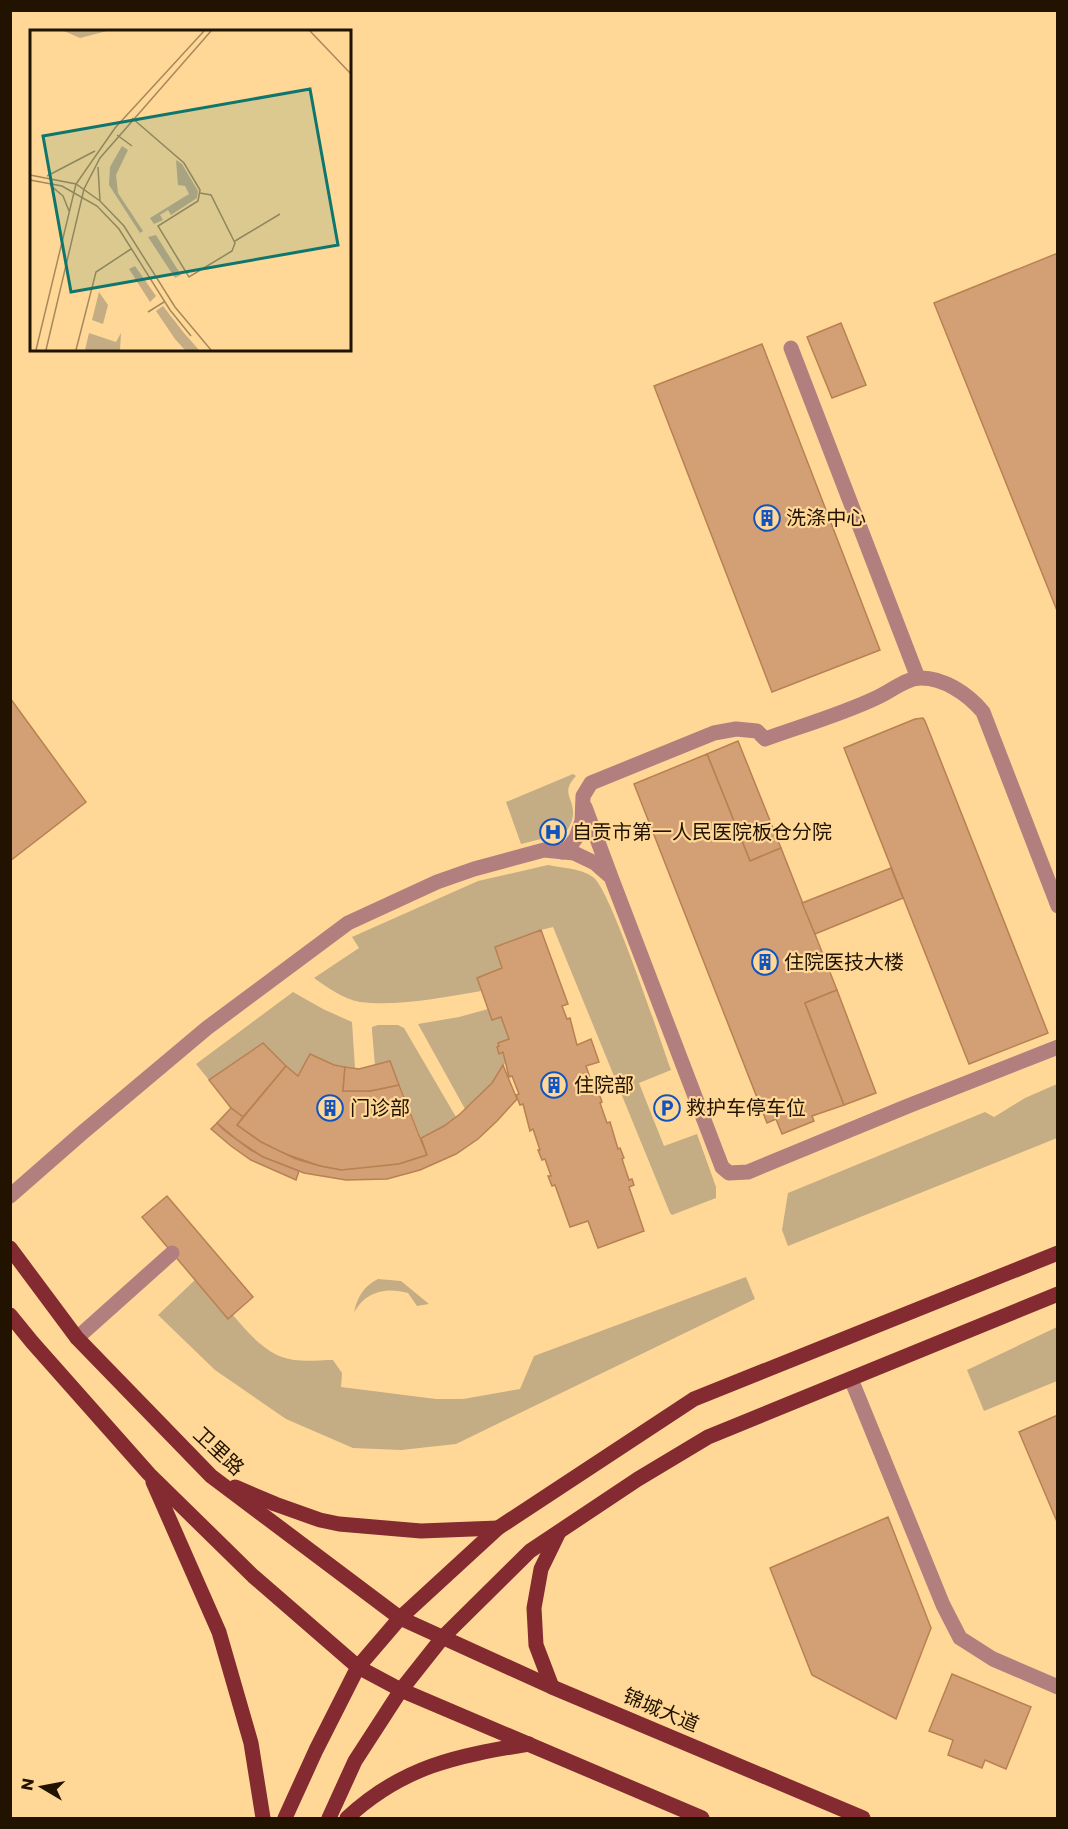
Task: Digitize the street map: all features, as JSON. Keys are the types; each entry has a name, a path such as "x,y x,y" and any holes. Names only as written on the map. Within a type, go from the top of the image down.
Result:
{"main road":[{"name":"卫里路","path":"10,1248 77,1338 211,1476 400,1617 443,1638"},
{"path":"285,1818 358,1666 400,1617 498,1528 694,1399 1058,1253"},
{"path":"329,1818 355,1761 401,1690 443,1638 530,1551 638,1479 708,1437 1058,1294"},
{"path":"10,1314 149,1474 253,1576 358,1666 401,1690 702,1818"},
{"path":"149,1474 219,1632 251,1743 263,1818"},
{"path":"211,1476 275,1504 320,1520 339,1524 421,1531 498,1528"},
{"path":"552,1687 536,1645 534,1608 542,1569 559,1532"},
{"name":"锦城大道","path":"443,1638 552,1687 863,1818"},
{"path":"346,1818 378,1793 421,1769 462,1756 529,1743"}],"lane":[{"path":"791,348 918,678"},
{"path":"562,852 576,838 582,821 583,796 591,783 714,733 736,729 757,731 765,739 877,698 901,684 918,678 937,680 960,691 974,701 983,712 1058,906"},
{"path":"583,802 722,1167 729,1173 748,1172 1058,1047"},
{"path":"10,1197 82,1132 207,1028 348,923 437,882 474,869 544,850 574,853 595,863 611,877"},
{"path":"77,1338 172,1253"},
{"path":"851,1379 943,1605 960,1638 993,1659 1058,1687"}],"shaded area":[{"path":"573,774 576,776 568,791 573,817 565,833 521,844 506,802"},
{"path":"548,865 588,874 601,887 622,935 671,1070 639,1083 664,1146 697,1134 716,1187 716,1198 672,1215 670,1213 553,927 495,947 502,968 477,978 481,991 421,1001 360,1002 347,998 314,978 359,948 352,937 478,881"},
{"path":"293,992 352,1022 355,1068 334,1065 310,1054 298,1076 280,1062 263,1043 209,1080 196,1064"},
{"path":"488,1009 492,1020 501,1017 509,1039 499,1043 497,1047 499,1053 503,1052 506,1062 492,1083 465,1109 418,1024"},
{"path":"398,1025 404,1028 456,1117 421,1138 390,1061 375,1066 372,1027"},
{"path":"1057,1084 1057,1138 788,1246 782,1230 788,1193 985,1112 994,1117 1025,1098"},
{"path":"746,1277 755,1299 456,1444 401,1450 353,1448 286,1419 215,1370 158,1315 195,1280 227,1318 232,1314 254,1338 274,1354 294,1360 333,1360 342,1373 341,1387 436,1399 463,1399 520,1389 534,1356"},
{"path":"378,1279 401,1281 429,1304 417,1306 408,1293 392,1290 370,1295 354,1313 362,1293"},
{"path":"1057,1327 1057,1381 984,1411 967,1370"}],"building":[{"path":"1058,253 1058,613 934,303"},
{"path":"841,323 866,385 832,398 807,337"},
{"name":"洗涤中心","path":"762,344 880,650 772,692 654,386"},
{"path":"10,698 86,802 10,861"},
{"path":"923,718 1048,1033 969,1064 844,748 915,719"},
{"path":"738,741 781,848 750,861 707,754"},
{"name":"住院医技大楼","path":"707,754 750,861 781,848 837,990 805,1003 844,1105 812,1116 814,1121 782,1134 776,1119 767,1123 634,784"},
{"path":"891,868 903,898 815,934 802,903"},
{"name":"住院部","path":"541,930 568,1004 562,1006 567,1019 570,1018 577,1045 591,1039 599,1062 586,1066 596,1095 599,1093 607,1123 610,1122 618,1149 620,1148 624,1158 622,1159 629,1180 632,1179 634,1185 629,1187 644,1231 598,1248 588,1221 570,1227 555,1185 552,1186 548,1176 551,1176 545,1159 542,1160 538,1150 540,1150 533,1129 530,1131 523,1104 520,1105 516,1095 519,1094 512,1076 509,1077 503,1052 499,1054 498,1043 509,1039 501,1017 492,1020 477,978 502,968 495,947"},
{"path":"837,990 876,1093 844,1105 805,1003"},
{"path":"263,1043 286,1066 243,1117 231,1108 209,1080"},
{"name":"门诊部","path":"310,1054 334,1065 345,1067 343,1091 370,1091 399,1085 427,1155 399,1164 341,1170 320,1166 277,1151 237,1125 286,1066 298,1076"},
{"path":"390,1061 399,1085 370,1091 343,1091 345,1067 359,1069"},
{"path":"503,1065 517,1099 497,1121 478,1139 456,1154 420,1170 387,1179 346,1180 304,1173 263,1157 217,1123 231,1108 243,1117 237,1125 261,1142 296,1159 320,1166 341,1170 399,1164 427,1155 421,1138 444,1126 460,1114 492,1083"},
{"path":"217,1123 251,1150 299,1171 296,1180 251,1160 231,1146 211,1129"},
{"path":"167,1196 253,1297 228,1319 142,1217"},
{"path":"1058,1415 1058,1524 1019,1432"},
{"path":"888,1517 931,1628 896,1719 812,1675 770,1568"},
{"path":"952,1674 1031,1707 1006,1769 985,1760 982,1768 948,1755 953,1740 929,1731"}],"place":[{"name":"洗涤中心","path":"767,518"},
{"name":"自贡市第一人民医院板仓分院","path":"553,832"},
{"name":"住院医技大楼","path":"765,962"},
{"name":"住院部","path":"554,1085"},
{"name":"门诊部","path":"330,1108"},
{"name":"救护车停车位","path":"667,1108"}]}
